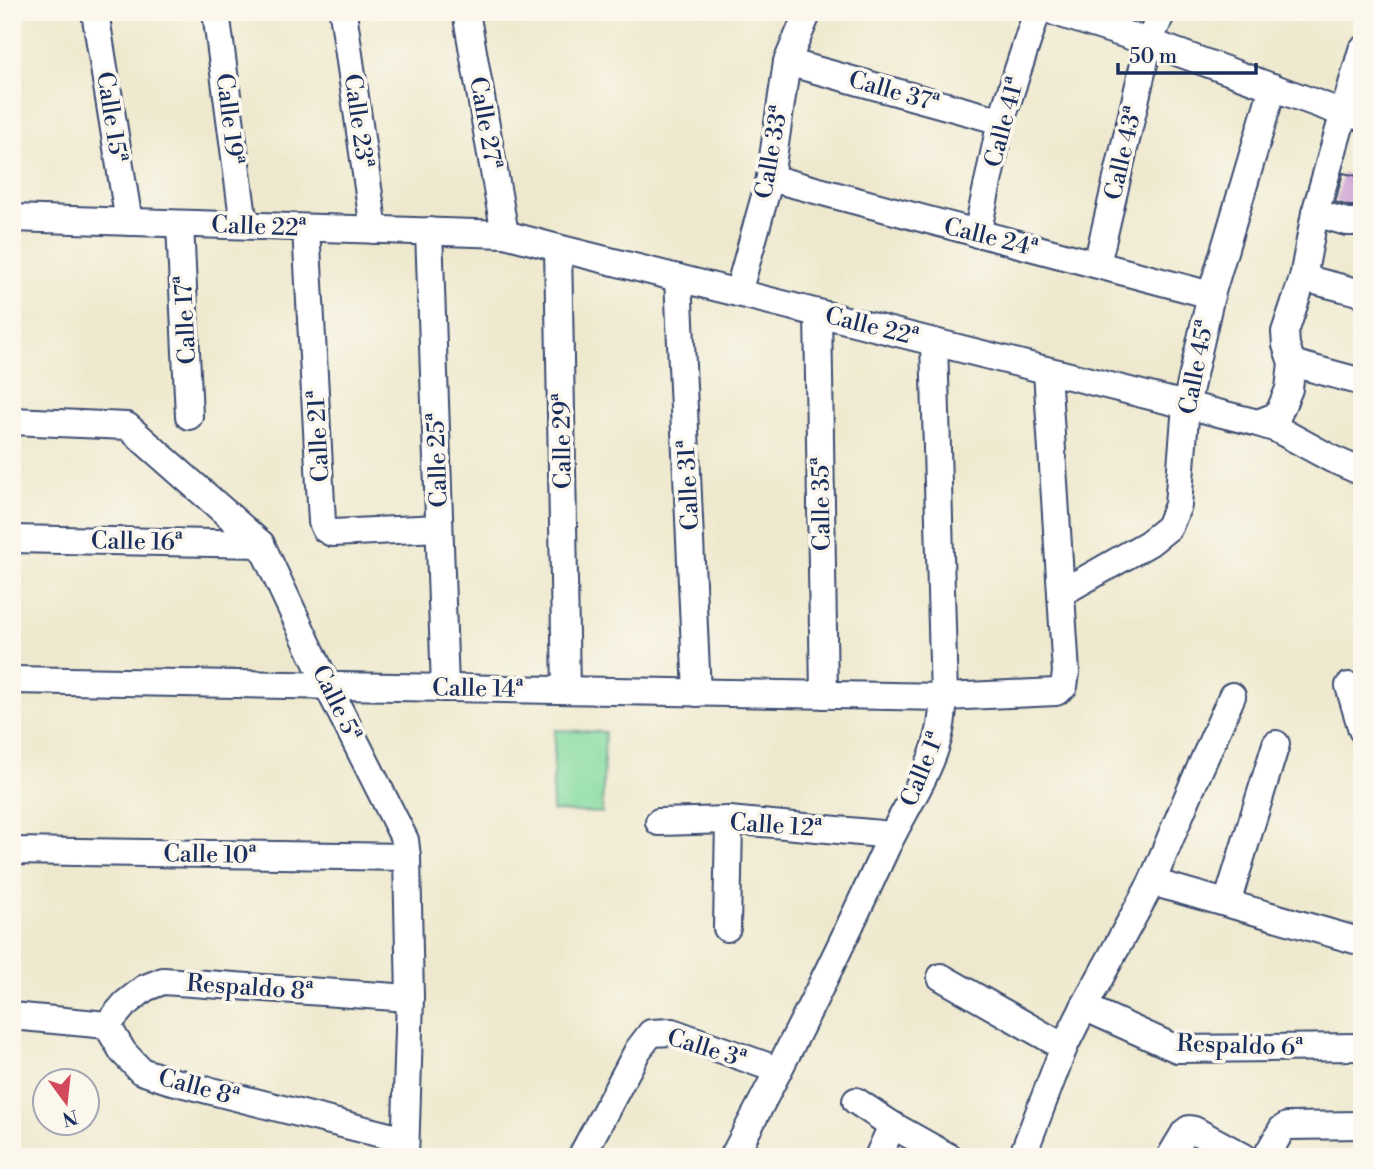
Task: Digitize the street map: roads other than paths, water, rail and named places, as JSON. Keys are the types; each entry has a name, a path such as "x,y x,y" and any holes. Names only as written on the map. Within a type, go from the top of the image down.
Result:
{"street":[{"name":"Calle 15ª","path":"95,12 129,222"},
{"name":"Calle 19ª","path":"216,12 244,225"},
{"name":"Calle 23ª","path":"343,12 374,230"},
{"name":"Calle 27ª","path":"466,12 505,234"},
{"name":"Calle 33ª","path":"738,293 770,178 787,62 808,12"},
{"name":"Calle 41ª","path":"977,234 1001,121 1037,12"},
{"path":"1055,12 1149,42 1352,115"},
{"name":"Calle 43ª","path":"1097,264 1149,42 1162,12"},
{"path":"1258,423 1278,415 1289,389 1292,363 1285,332 1303,278 1315,213 1352,115 1362,50"},
{"name":"Calle 37ª","path":"787,62 1001,121"},
{"name":"Calle 45ª","path":"1062,593 1149,543 1169,527 1178,505 1186,405 1211,295 1273,87"},
{"name":"Calle 24ª","path":"770,178 1211,295"},
{"path":"1315,213 1347,222 1362,222"},
{"name":"Calle 22ª","path":"12,218 505,234"},
{"name":"Calle 17ª","path":"180,224 189,416"},
{"name":"Calle 21ª","path":"306,228 325,529 332,533 439,528"},
{"name":"Calle 25ª","path":"429,232 445,688"},
{"path":"505,234 558,248"},
{"name":"Calle 22ª","path":"558,248 1258,423 1277,429 1362,472"},
{"name":"Calle 29ª","path":"558,248 566,690"},
{"name":"Calle 31ª","path":"678,278 698,692"},
{"path":"1303,278 1362,293"},
{"name":"Calle 35ª","path":"818,313 824,695"},
{"name":"Calle 1ª","path":"733,1157 892,835 921,782 939,739 944,697 934,342"},
{"path":"1292,363 1362,382"},
{"path":"1047,371 1062,593"},
{"name":"Calle 5ª","path":"12,421 127,426 261,544 327,685 405,840 410,999 405,1148"},
{"name":"Calle 16ª","path":"12,539 261,544"},
{"name":"Calle 14ª","path":"12,680 944,697 1056,692 1064,686 1066,673 1062,593"},
{"path":"1349,686 1362,730"},
{"path":"1022,1157 1064,1047 1153,882 1232,696"},
{"path":"1227,903 1276,744"},
{"path":"727,928 729,820"},
{"name":"Calle 12ª","path":"659,822 729,820 892,835"},
{"name":"Calle 10ª","path":"12,851 407,857"},
{"path":"1153,882 1362,942"},
{"path":"941,977 1064,1047"},
{"name":"Respaldo 8ª","path":"107,1024 125,1004 145,988 163,981 410,999"},
{"name":"Respaldo 6ª","path":"1084,1007 1177,1049 1362,1047"},
{"path":"12,1016 107,1024"},
{"name":"Calle 8ª","path":"107,1024 123,1052 141,1070 405,1148"},
{"name":"Calle 3ª","path":"581,1157 638,1050 651,1033 672,1032 778,1070"},
{"path":"856,1101 949,1157"},
{"path":"878,1157 892,1125"},
{"path":"1266,1157 1282,1129 1287,1126 1362,1125"},
{"path":"1170,1157 1189,1129 1244,1157"}]}
